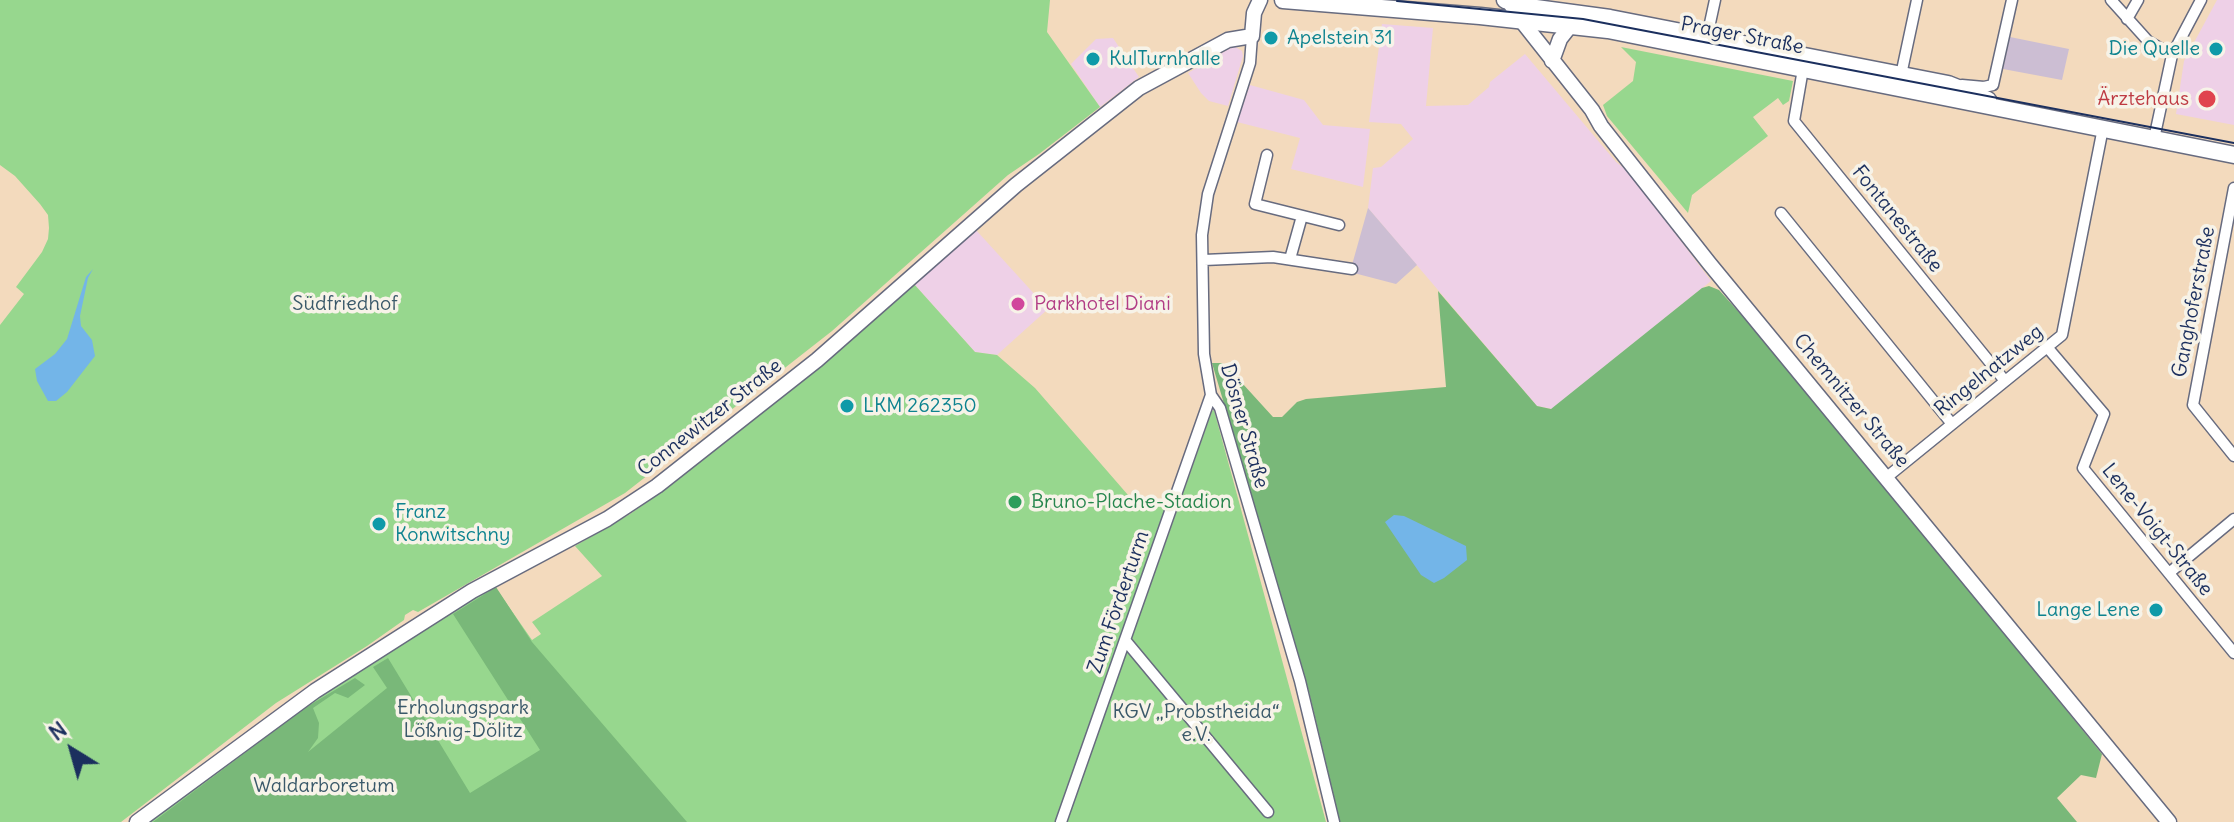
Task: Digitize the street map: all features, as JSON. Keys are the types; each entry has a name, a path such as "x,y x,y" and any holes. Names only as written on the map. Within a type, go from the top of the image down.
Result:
{"main road":[{"name":"Prager Straße","path":"1283,0 1571,25 1999,106 2234,155"},
{"name":"Prager Straße","path":"1507,0 1529,7 1610,18 1948,84 1999,106"}],"street":[{"path":"1252,36 1254,13 1260,0"},
{"name":"Chemnitzer Straße","path":"1507,0 1703,255 2169,822"},
{"path":"1707,37 1715,0"},
{"path":"1901,75 1917,0"},
{"path":"1948,84 1993,85 2012,0"},
{"path":"2111,0 2148,41 2172,55"},
{"path":"2127,19 2138,0"},
{"path":"2154,139 2172,55 2201,0"},
{"path":"1552,61 1560,39 1571,25"},
{"name":"Dösner Straße","path":"1252,36 1250,63 1208,194 1202,235 1204,354 1211,395 1220,408 1300,681 1334,822"},
{"name":"Connewitzer Straße","path":"137,822 315,691 472,591 607,519 657,486 817,360 1016,185 1139,88 1228,40 1252,36"},
{"name":"Fontanestraße","path":"1803,69 1794,121 2005,381"},
{"name":"Ringelnatzweg","path":"1887,477 2062,335 2103,128"},
{"path":"1267,155 1255,204 1339,225"},
{"name":"Ganghoferstraße","path":"2234,188 2193,405 2234,456"},
{"path":"1781,213 1952,424"},
{"path":"1290,259 1302,216"},
{"path":"1204,260 1290,259 1352,269"},
{"name":"Lene-Voigt-Straße","path":"2047,347 2104,414 2083,468 2234,653"},
{"name":"Zum Förderturm","path":"1061,822 1211,395"},
{"path":"2169,573 2234,519"},
{"path":"1125,640 1268,812"}],"shaded area":[{"path":"2217,0 2234,0 2234,125 2176,114 2184,61"},
{"path":"1382,24 1433,28 1426,106 1468,105 1489,87 1490,82 1525,54 1616,162 1629,172 1711,281 1552,409 1537,406 1368,208 1373,168 1381,167 1413,139 1401,124 1369,122"},
{"path":"2010,37 2069,49 2062,80 2003,69"},
{"path":"1113,38 1139,77 1100,107 1071,64 1096,39"},
{"path":"1234,46 1242,51 1243,56 1228,106 1209,101 1188,73"},
{"path":"1250,85 1304,100 1323,125 1370,129 1363,187 1291,169 1300,138 1237,122"},
{"path":"1368,208 1417,265 1396,284 1350,272"},
{"path":"976,230 1048,309 997,355 975,352 914,284"}],"green space":[{"name":"Südfriedhof","path":"0,0 1050,0 1047,32 1100,107 1008,175 832,331 625,493 418,612 413,610 405,615 404,620 367,646 276,703 121,822 0,822 0,325 24,294 16,287 42,252 49,228 48,215 40,204 15,176 0,165"},
{"path":"1621,47 1793,81 1789,101 1783,105 1778,98 1753,117 1768,136 1692,195 1688,213 1607,116 1603,105 1633,81 1636,62"},
{"path":"914,284 975,352 997,355 1035,388 1128,495 1165,508 1118,650 1127,652 1214,410 1326,822 137,822 275,718 493,584 532,640 541,634 532,622 602,576 575,546 670,486 805,378"},
{"path":"1709,286 1719,290 1788,367 2102,754 2096,778 2081,775 2057,798 2077,822 1340,822 1309,692 1212,363 1222,363 1273,417 1282,417 1297,402 1306,399 1446,387 1438,291 1537,406 1551,409 1702,288"},
{"name":"Erholungspark Lößnig-Dölitz","path":"496,587 532,642 687,822 153,822 305,708 355,678 365,685 348,698 335,693 313,708 319,723 318,738 308,752 387,688 373,667 388,658 470,793 540,750 453,614"}],"water":[{"path":"93,269 88,278 80,316 81,326 92,340 95,356 67,392 56,401 48,401 37,381 35,369 55,354 67,339 86,277"},
{"path":"1394,515 1404,516 1466,546 1467,560 1434,583 1421,575 1385,522"}],"tram line":[{"path":"1397,1 1583,19 2234,143"}],"place":[{"name":"Apelstein 31","path":"1271,38"},
{"name":"Die Quelle","path":"2216,49"},
{"name":"KulTurnhalle","path":"1093,59"},
{"name":"Ärztehaus","path":"2207,99"},
{"name":"Parkhotel Diani","path":"1018,304"},
{"name":"LKM 262350","path":"847,406"},
{"name":"Bruno-Plache-Stadion","path":"1015,502"},
{"name":"Franz Konwitschny","path":"379,524"},
{"name":"Lange Lene","path":"2156,610"}],"park label":[{"name":"KGV „Probstheida“ e.V.","path":"1196,724"},
{"name":"Waldarboretum","path":"324,786"}]}
